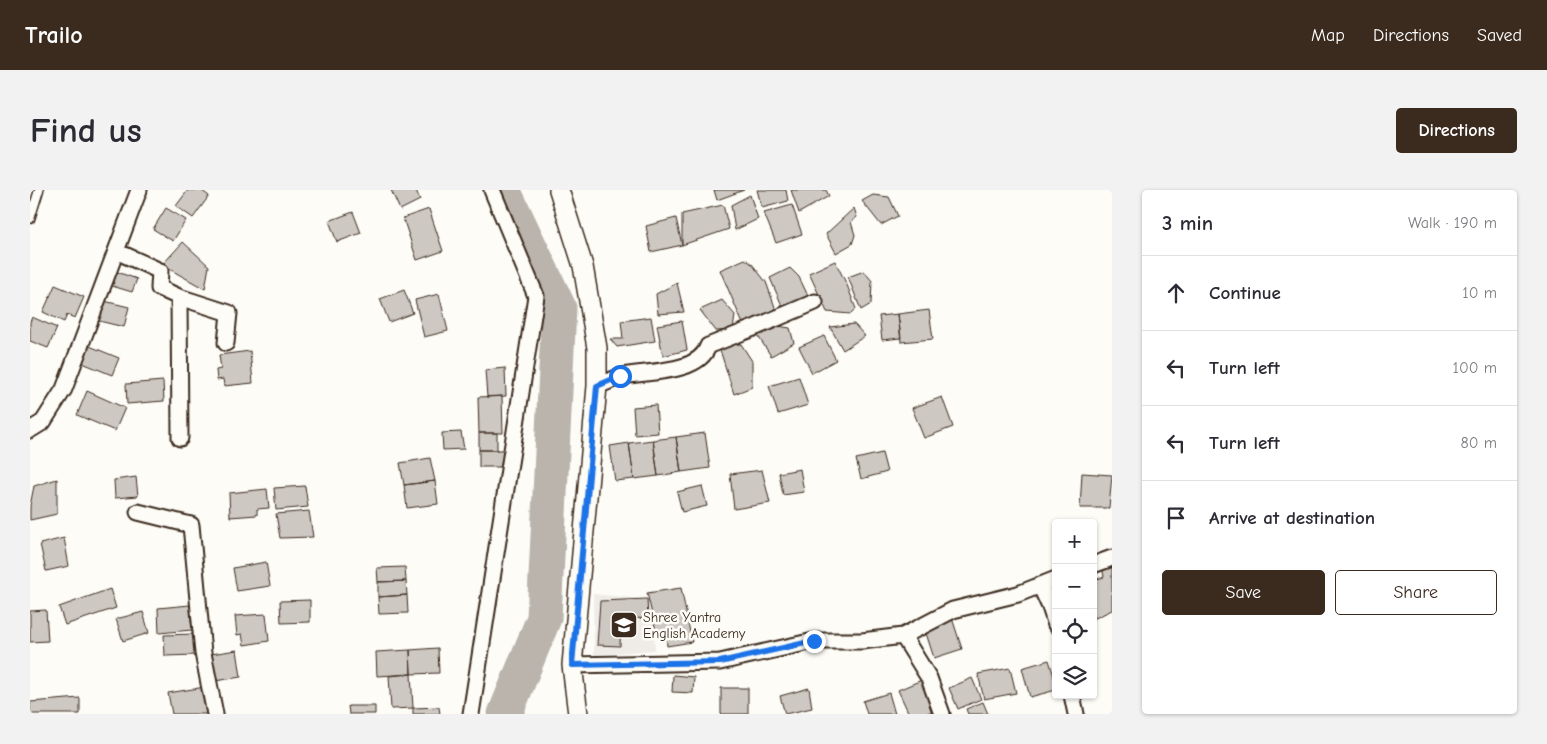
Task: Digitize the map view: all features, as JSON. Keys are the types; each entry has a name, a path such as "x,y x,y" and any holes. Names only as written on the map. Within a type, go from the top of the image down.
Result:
{"street":[{"path":"30,430 43,422 64,389 139,190"},
{"path":"471,714 536,296 492,190"},
{"path":"559,190 583,266 597,348 597,386 572,665 578,714"},
{"path":"116,251 160,271 159,288 179,297 229,313 226,343"},
{"path":"179,297 180,438"},
{"path":"597,386 620,376 674,370 694,361 706,351 708,346 815,302"},
{"path":"138,512 191,525 203,653 215,714"},
{"path":"1096,564 1112,558"},
{"path":"572,665 720,662 814,641 862,641 903,636 953,610 1018,594 1052,580"},
{"path":"1040,585 1052,615"},
{"path":"903,636 929,678 942,714"},
{"path":"1073,699 1076,714"}],"lane":[{"path":"30,219 39,190"}],"shaded area":[{"name":"Shree Yantra English Academy","path":"593,594 653,600 655,650 594,655"}],"building":[{"path":"188,190 201,190 209,196 193,218 176,206"},
{"path":"391,190 416,190 420,200 400,210"},
{"path":"714,190 744,190 717,200"},
{"path":"757,190 786,190 788,201 762,208"},
{"path":"791,190 826,190 829,196 799,213"},
{"path":"750,195 758,219 735,230 731,205"},
{"path":"873,195 889,197 898,216 881,225 862,201"},
{"path":"723,205 729,229 682,245 682,214"},
{"path":"792,205 802,234 776,243 764,213"},
{"path":"166,208 186,220 173,241 153,229"},
{"path":"854,208 857,217 851,222 855,235 852,244 836,253 826,234"},
{"path":"429,209 443,251 417,260 403,218"},
{"path":"353,212 361,233 337,242 329,221"},
{"path":"676,218 682,245 651,252 646,226"},
{"path":"183,242 209,266 205,289 162,265"},
{"path":"745,259 752,264 766,282 776,310 743,324 720,270"},
{"path":"835,261 856,309 851,314 827,312 809,273"},
{"path":"790,268 799,277 809,298 784,310 770,278"},
{"path":"864,271 872,281 871,304 861,310 848,277"},
{"path":"117,272 137,279 132,292 112,286"},
{"path":"677,283 684,312 658,314 656,294"},
{"path":"55,285 84,297 75,318 67,315 64,322 43,312"},
{"path":"404,290 413,313 389,322 380,299"},
{"path":"439,294 448,331 424,337 415,300"},
{"path":"722,300 735,315 733,330 716,331 700,310"},
{"path":"104,301 129,307 124,327 99,321"},
{"path":"929,310 933,339 901,342 898,314"},
{"path":"898,314 901,338 882,340 879,316"},
{"path":"32,317 57,328 48,348 30,341 30,322"},
{"path":"651,317 655,341 617,347 610,339 623,339 621,321"},
{"path":"682,321 687,350 663,356 657,325"},
{"path":"854,324 865,336 843,350 830,327"},
{"path":"772,325 790,328 794,343 771,356 756,333"},
{"path":"824,336 836,360 812,373 799,347"},
{"path":"741,344 752,361 752,387 734,394 720,350 727,345"},
{"path":"87,345 119,358 112,375 80,362"},
{"path":"250,351 253,383 224,386 223,379 217,380 216,370 221,369 219,355"},
{"path":"505,368 506,396 487,397 485,370"},
{"path":"799,377 808,405 778,414 769,386"},
{"path":"163,381 164,401 127,404 126,384"},
{"path":"87,391 125,408 115,431 77,415"},
{"path":"502,396 503,433 479,433 478,397"},
{"path":"942,397 953,427 924,438 912,408"},
{"path":"656,405 658,433 635,435 633,407"},
{"path":"461,432 464,449 443,450 442,433"},
{"path":"479,433 497,433 497,450 479,450"},
{"path":"705,433 710,468 681,472 676,437"},
{"path":"676,437 681,472 658,476 653,440"},
{"path":"653,440 658,476 634,479 629,443"},
{"path":"629,443 634,479 615,481 610,446"},
{"path":"479,450 506,450 506,467 479,467"},
{"path":"882,453 887,472 861,479 856,459"},
{"path":"430,458 435,481 404,485 400,463"},
{"path":"800,469 804,492 783,495 779,473"},
{"path":"762,470 770,503 734,509 730,474"},
{"path":"1082,473 1112,475 1109,508 1080,508"},
{"path":"136,477 138,496 115,498 114,480"},
{"path":"57,479 57,514 30,520 30,506 34,486"},
{"path":"435,481 438,504 407,508 404,485"},
{"path":"305,486 308,507 276,510 274,488"},
{"path":"702,486 707,506 682,512 677,492"},
{"path":"267,489 269,508 257,509 257,515 230,517 229,493"},
{"path":"309,511 313,537 280,538 276,514"},
{"path":"64,538 69,566 46,571 40,544"},
{"path":"266,562 270,586 237,591 233,568"},
{"path":"1112,564 1112,610 1097,617 1097,579 1104,577 1102,566"},
{"path":"405,567 406,581 378,582 377,568"},
{"path":"406,581 407,595 378,597 378,582"},
{"path":"681,588 692,642 667,646 666,636 657,635 647,593"},
{"path":"110,589 116,608 65,625 59,607"},
{"path":"407,595 408,613 379,614 378,597"},
{"path":"647,599 648,618 621,619 620,646 597,645 600,601"},
{"path":"310,600 310,622 281,623 280,601"},
{"path":"190,605 192,630 159,633 158,608"},
{"path":"46,610 48,641 30,642 30,611"},
{"path":"143,612 149,633 123,641 116,619"},
{"path":"266,614 269,641 244,645 242,634 237,635 235,616"},
{"path":"952,618 962,649 934,658 924,627"},
{"path":"195,634 196,655 165,656 164,635"},
{"path":"438,648 439,673 411,674 410,650"},
{"path":"237,650 241,677 215,681 211,654"},
{"path":"410,650 411,674 377,676 376,652"},
{"path":"1049,660 1052,670 1052,691 1030,697 1022,668"},
{"path":"1010,668 1016,693 984,699 978,674"},
{"path":"411,674 413,708 391,709 389,676"},
{"path":"673,675 694,677 693,693 672,692"},
{"path":"972,678 981,699 958,709 949,688"},
{"path":"924,679 937,709 925,714 909,714 898,690"},
{"path":"205,687 209,714 172,714 168,693"},
{"path":"721,688 748,688 748,714 721,714"},
{"path":"809,688 812,708 785,714 780,696"},
{"path":"889,693 895,714 867,714 863,701"},
{"path":"80,698 80,714 30,714 30,702"},
{"path":"983,702 988,714 968,714 966,709"},
{"path":"348,706 375,706 375,714 349,714"},
{"path":"439,707 440,714 413,714 413,708"}],"waterway":[{"path":"503,190 559,308 544,618 505,714"}],"place":[{"name":"Shree Yantra English Academy","path":"624,625"}],"route":[{"path":"620,376 597,386 572,665 720,662 814,641"}]}
